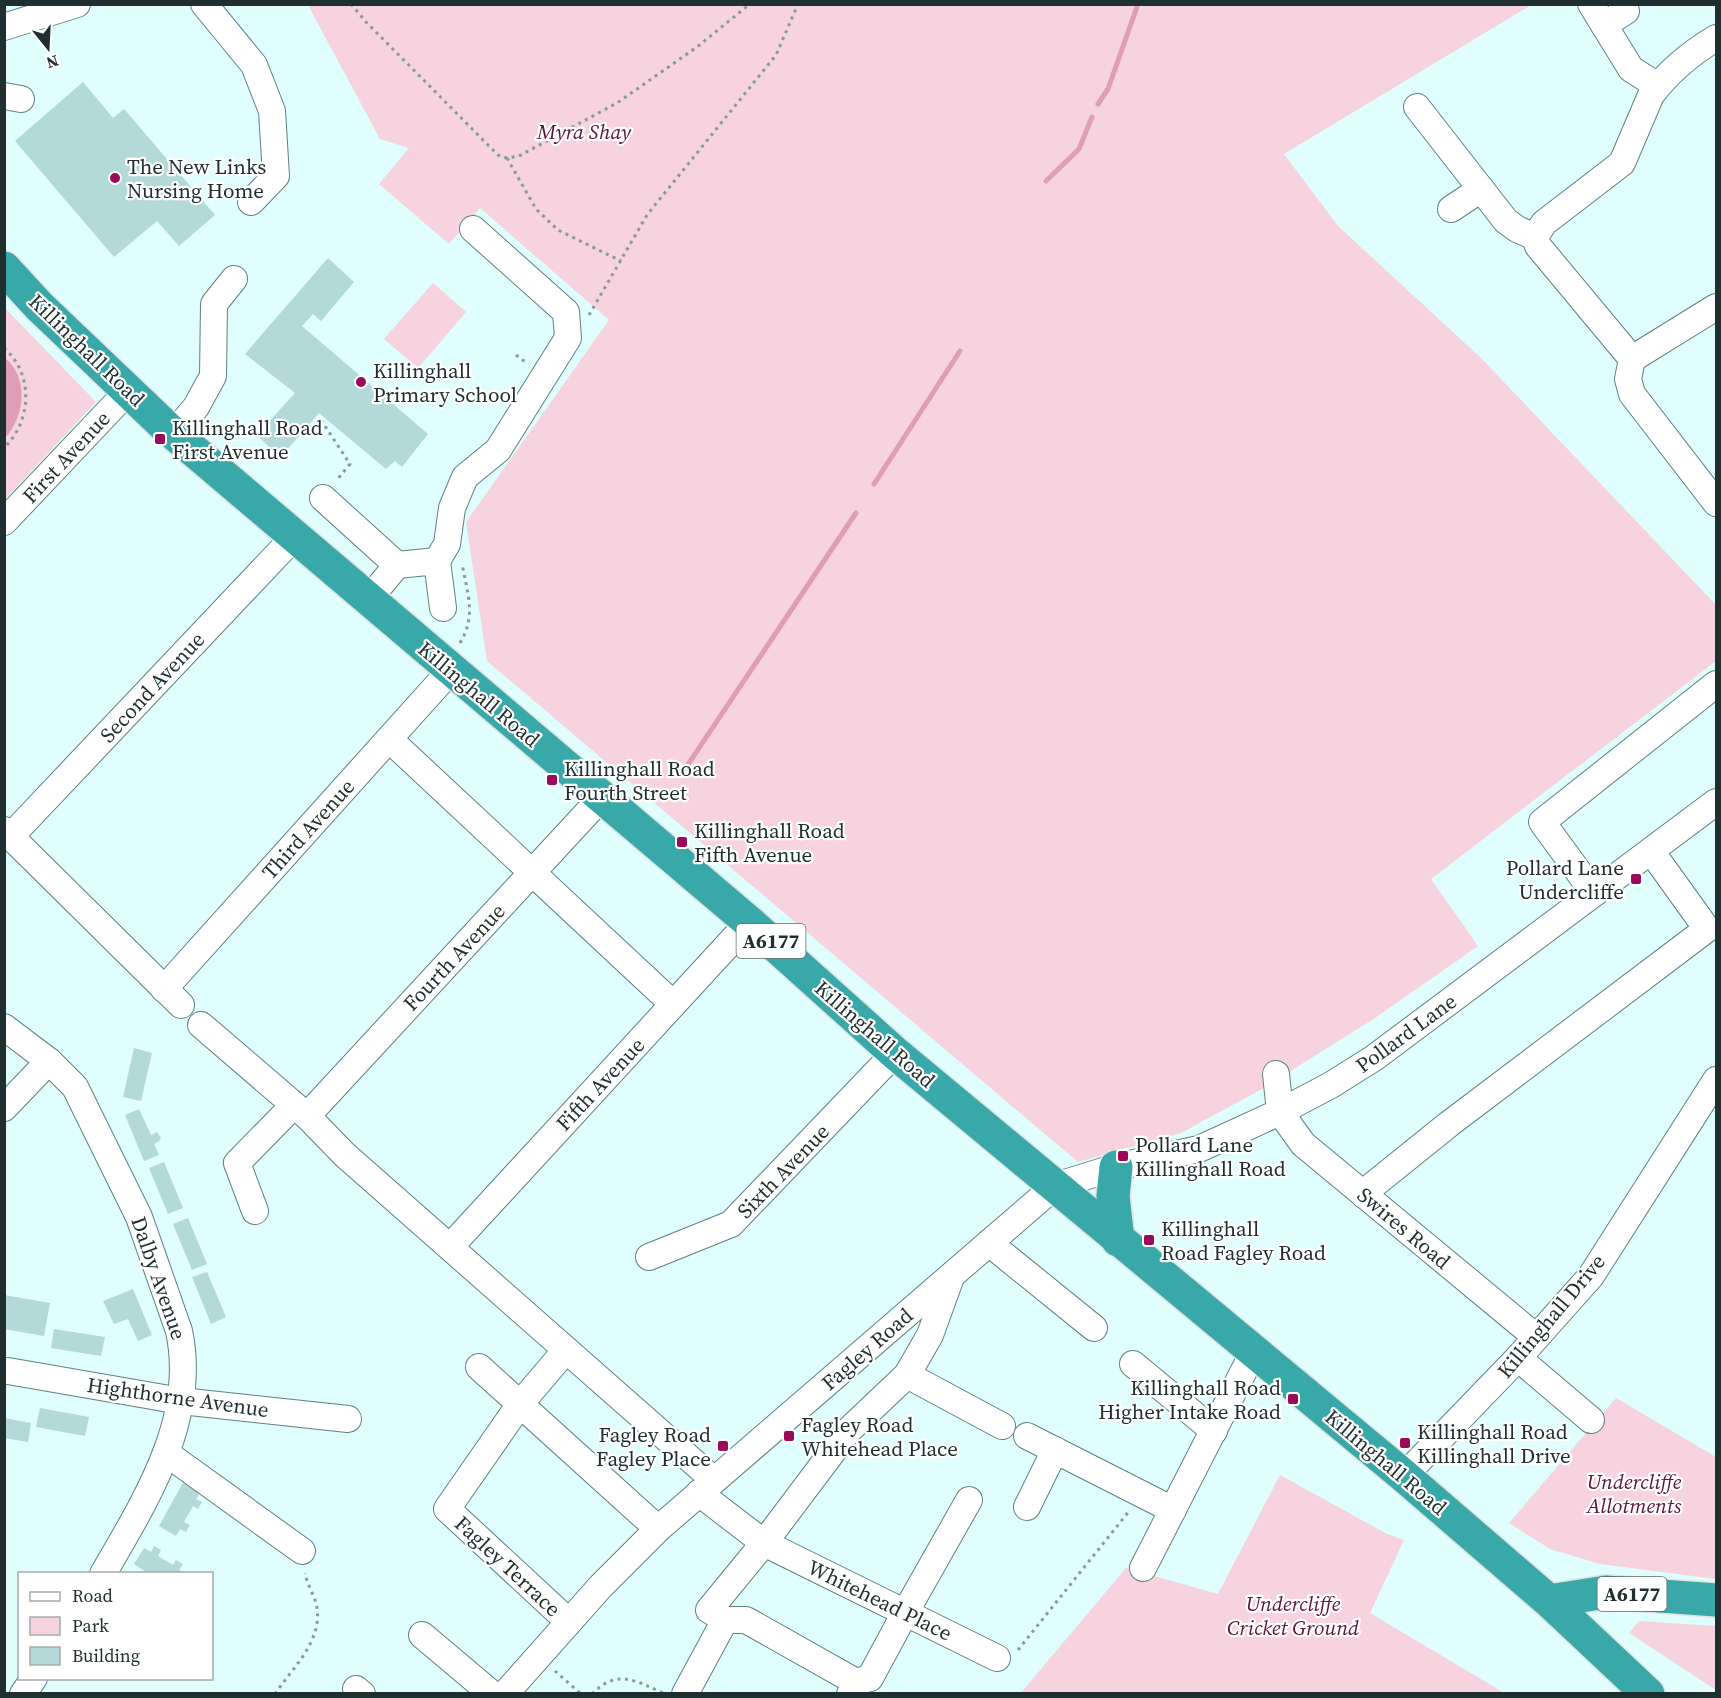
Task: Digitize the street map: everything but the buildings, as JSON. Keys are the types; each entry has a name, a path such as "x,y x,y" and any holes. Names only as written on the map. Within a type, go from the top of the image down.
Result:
{"highway":[{"name":"Killinghall Road","path":"4,268 39,306 174,433 749,922 895,1053 1404,1476 1549,1602 1648,1694"},
{"path":"1116,1167 1113,1196 1118,1240"},
{"name":"A6177","path":"1549,1602 1606,1592 1716,1600"}],"street":[{"path":"4,27 77,4"},
{"path":"204,4 254,65 272,111 276,176 251,202"},
{"path":"1626,11 1597,15 1631,69 1658,86"},
{"path":"1535,237 1544,223 1622,163 1651,95 1694,52 1716,38"},
{"path":"1416,106 1506,221 1535,237 1538,246 1632,359"},
{"path":"1451,209 1481,189"},
{"path":"443,608 452,508 465,477 498,450 568,338 566,312 473,229"},
{"path":"174,433 196,407 213,376 214,304 234,279"},
{"path":"1716,307 1632,359 1628,379 1632,394 1716,503"},
{"name":"First Avenue","path":"4,522 128,391"},
{"path":"323,498 397,565"},
{"name":"Second Avenue","path":"8,833 294,537"},
{"path":"368,600 397,565 449,558"},
{"name":"Third Avenue","path":"8,833 172,997 449,668"},
{"path":"1594,893 1542,822 1716,684"},
{"path":"389,739 673,1004"},
{"name":"Fourth Avenue","path":"255,1211 237,1163 301,1111 532,873 601,798"},
{"name":"Pollard Lane","path":"1055,1186 1116,1167 1199,1149 1332,1085 1374,1058 1716,802"},
{"path":"1364,1195 1449,1124 1707,928 1651,851"},
{"name":"Fifth Avenue","path":"450,1247 749,922"},
{"name":"Whitehead Place","path":"201,1025 301,1111 345,1155 566,1350 764,1543 997,1658"},
{"name":"Dalby Avenue","path":"4,1027 49,1061 75,1087 139,1217 183,1347 184,1376 181,1401 166,1453 140,1510 104,1572"},
{"name":"Sixth Avenue","path":"649,1257 731,1224 895,1053"},
{"path":"4,1108 49,1061"},
{"path":"1276,1074 1280,1112"},
{"name":"Killinghall Drive","path":"1404,1476 1518,1358 1592,1276 1716,1080"},
{"name":"Swires Road","path":"1280,1112 1303,1144 1536,1337"},
{"name":"Fagley Road","path":"505,1694 601,1586 657,1529 1055,1186"},
{"path":"989,1243 1094,1328"},
{"path":"951,1276 930,1335 907,1375 849,1431 764,1543 709,1610 725,1620 746,1620 847,1690 870,1678 969,1500"},
{"path":"520,1404 566,1350"},
{"path":"1143,1568 1254,1351"},
{"path":"1518,1358 1592,1420"},
{"path":"1133,1364 1214,1431"},
{"path":"479,1367 657,1529"},
{"name":"Highthorne Avenue","path":"8,1371 181,1401 348,1419"},
{"path":"907,1375 1002,1426"},
{"name":"Fagley Terrace","path":"520,1404 447,1509 569,1622"},
{"path":"1027,1436 1173,1510"},
{"path":"1027,1507 1055,1450"},
{"path":"166,1453 302,1551"},
{"path":"685,1694 725,1620"},
{"path":"422,1635 492,1694"},
{"path":"22,1694 32,1680"}],"path":[{"path":"351,4 366,22 498,155 507,158 519,156 617,103 697,47 750,4"},
{"path":"586,321 647,215 776,55 798,4"},
{"path":"507,158 536,209 558,230 621,261"},
{"path":"4,348 12,355 24,378 27,404 20,429 4,448"},
{"path":"516,355 544,377"},
{"path":"449,558 471,613 468,630 449,668"},
{"path":"997,1658 1012,1657 1143,1495"},
{"path":"275,1694 306,1652 318,1625 316,1604 306,1579 302,1551"},
{"path":"539,1656 581,1694"},
{"path":"592,1694 601,1684 614,1679 631,1678 665,1694"}],"green space":[{"name":"Myra Shay","path":"308,5 1531,5 1284,154 1338,226 1480,357 1716,605 1716,661 1431,879 1478,946 1375,1018 1262,1089 1181,1133 1078,1162 487,661 466,522 609,320 480,208 449,244 379,184 409,148 380,139"},
{"path":"433,283 466,312 418,368 384,339"},
{"path":"4,307 96,402 5,499 4,499"},
{"name":"Undercliffe Allotments","path":"1616,1398 1716,1457 1716,1579 1600,1564 1550,1549 1509,1523"},
{"name":"Undercliffe Cricket Ground","path":"1280,1475 1387,1534 1404,1540 1370,1613 1506,1694 1020,1694 1126,1568 1218,1594"},
{"path":"1639,1621 1716,1626 1716,1690 1629,1633"}],"shaded area":[{"path":"5,358 13,366 18,376 22,397 17,419 5,438"}],"waterway":[{"path":"1098,104 1108,89 1138,4"},
{"path":"1046,181 1079,149 1092,117"},
{"path":"874,484 960,351"},
{"path":"687,766 856,513"}],"place":[{"name":"The New Links Nursing Home","path":"115,178"},
{"name":"Killinghall Primary School","path":"361,382"},
{"name":"Killinghall Road First Avenue","path":"160,439"},
{"name":"Killinghall Road Fourth Street","path":"552,780"},
{"name":"Killinghall Road Fifth Avenue","path":"682,842"},
{"name":"Pollard Lane Undercliffe","path":"1636,879"},
{"name":"Pollard Lane Killinghall Road","path":"1123,1156"},
{"name":"Killinghall Road Fagley Road","path":"1149,1240"},
{"name":"Killinghall Road Higher Intake Road","path":"1293,1399"},
{"name":"Fagley Road Whitehead Place","path":"789,1436"},
{"name":"Killinghall Road Killinghall Drive","path":"1405,1443"},
{"name":"Fagley Road Fagley Place","path":"723,1446"}]}
